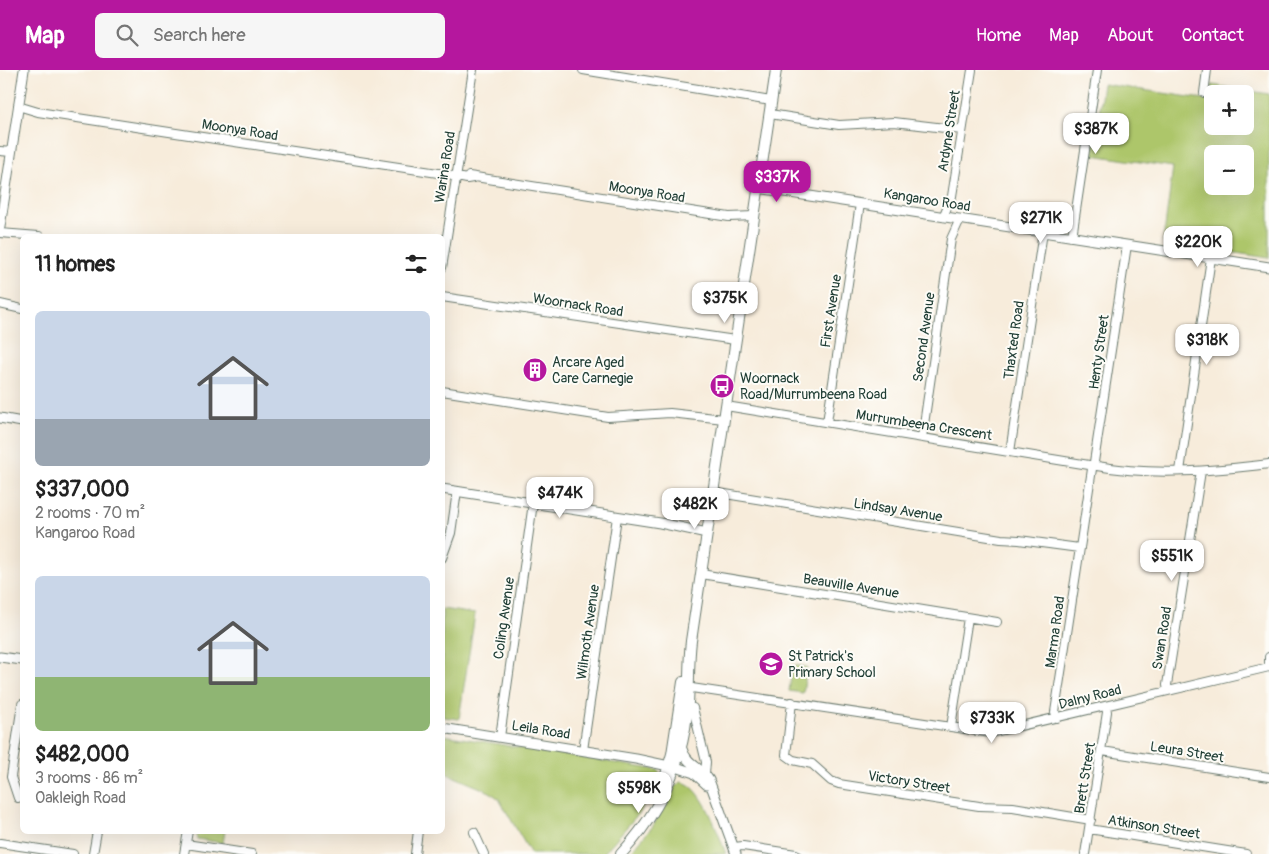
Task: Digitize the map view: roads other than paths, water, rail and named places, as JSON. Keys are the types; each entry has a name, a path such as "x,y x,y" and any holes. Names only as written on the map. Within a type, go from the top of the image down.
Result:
{"main road":[{"path":"621,854 652,817 672,778 776,70"},
{"path":"612,854 647,814 682,749 686,685"}],"street":[{"path":"22,234 0,228 24,70"},
{"name":"Warina Road","path":"445,248 473,70"},
{"path":"584,70 628,73 772,99"},
{"name":"Ardyne Street","path":"951,218 952,196 972,70"},
{"path":"1072,237 1097,70"},
{"path":"1205,85 1208,70"},
{"name":"Moonya Road","path":"18,109 753,220"},
{"path":"770,114 839,125 894,122 962,130"},
{"path":"0,151 11,152"},
{"name":"Kangaroo Road","path":"758,188 1269,267"},
{"name":"First Avenue","path":"827,422 860,204"},
{"name":"Second Avenue","path":"922,438 951,239 951,218"},
{"name":"Second Avenue","path":"951,218 951,239"},
{"name":"Thaxted Road","path":"1010,452 1043,232"},
{"path":"0,233 22,234"},
{"name":"Henty Street","path":"1079,548 1127,245"},
{"path":"1180,471 1211,258"},
{"name":"Woornack Road","path":"445,297 735,342"},
{"path":"0,306 20,309"},
{"path":"445,391 608,417 670,413 724,421"},
{"name":"Murrumbeena Crescent","path":"726,406 1093,465 1201,471 1269,464"},
{"path":"0,418 20,422"},
{"name":"Swan Road","path":"1168,691 1167,685 1201,471"},
{"path":"445,489 708,531"},
{"path":"445,550 451,534 457,491"},
{"name":"Lindsay Avenue","path":"713,492 1001,539 1079,548"},
{"name":"Coling Avenue","path":"500,737 533,503"},
{"name":"Wilmoth Avenue","path":"583,750 617,516"},
{"name":"Marma Road","path":"1057,718 1055,712 1079,548"},
{"name":"Beauville Avenue","path":"701,574 997,622"},
{"path":"951,727 968,618"},
{"path":"0,656 20,660"},
{"path":"1269,657 1269,666"},
{"name":"Dalny Road","path":"686,685 991,733 1269,666"},
{"name":"Victory Street","path":"792,702 786,756 793,760 812,764 834,782 979,806 1013,807 1091,820"},
{"name":"Brett Street","path":"1085,854 1102,751 1106,706"},
{"path":"693,708 706,762 703,776"},
{"path":"18,798 11,777 20,717"},
{"name":"Leila Road","path":"445,728 636,758 673,765 703,776"},
{"path":"682,749 686,760 703,776 716,798 735,850 743,846 796,854"},
{"name":"Leura Street","path":"1102,751 1269,777"},
{"path":"672,778 686,774 703,776"},
{"name":"Atkinson Street","path":"1089,829 1246,854"},
{"path":"474,832 484,854"},
{"path":"93,854 96,834"},
{"path":"184,854 188,834"},
{"path":"415,854 418,834"},
{"path":"0,843 73,854"},
{"path":"186,844 252,854"}],"place":[{"name":"Arcare Aged Care Carnegie","path":"535,370"},
{"name":"Woornack Road/Murrumbeena Road","path":"722,386"},
{"name":"St Patrick's Primary School","path":"771,664"}]}
